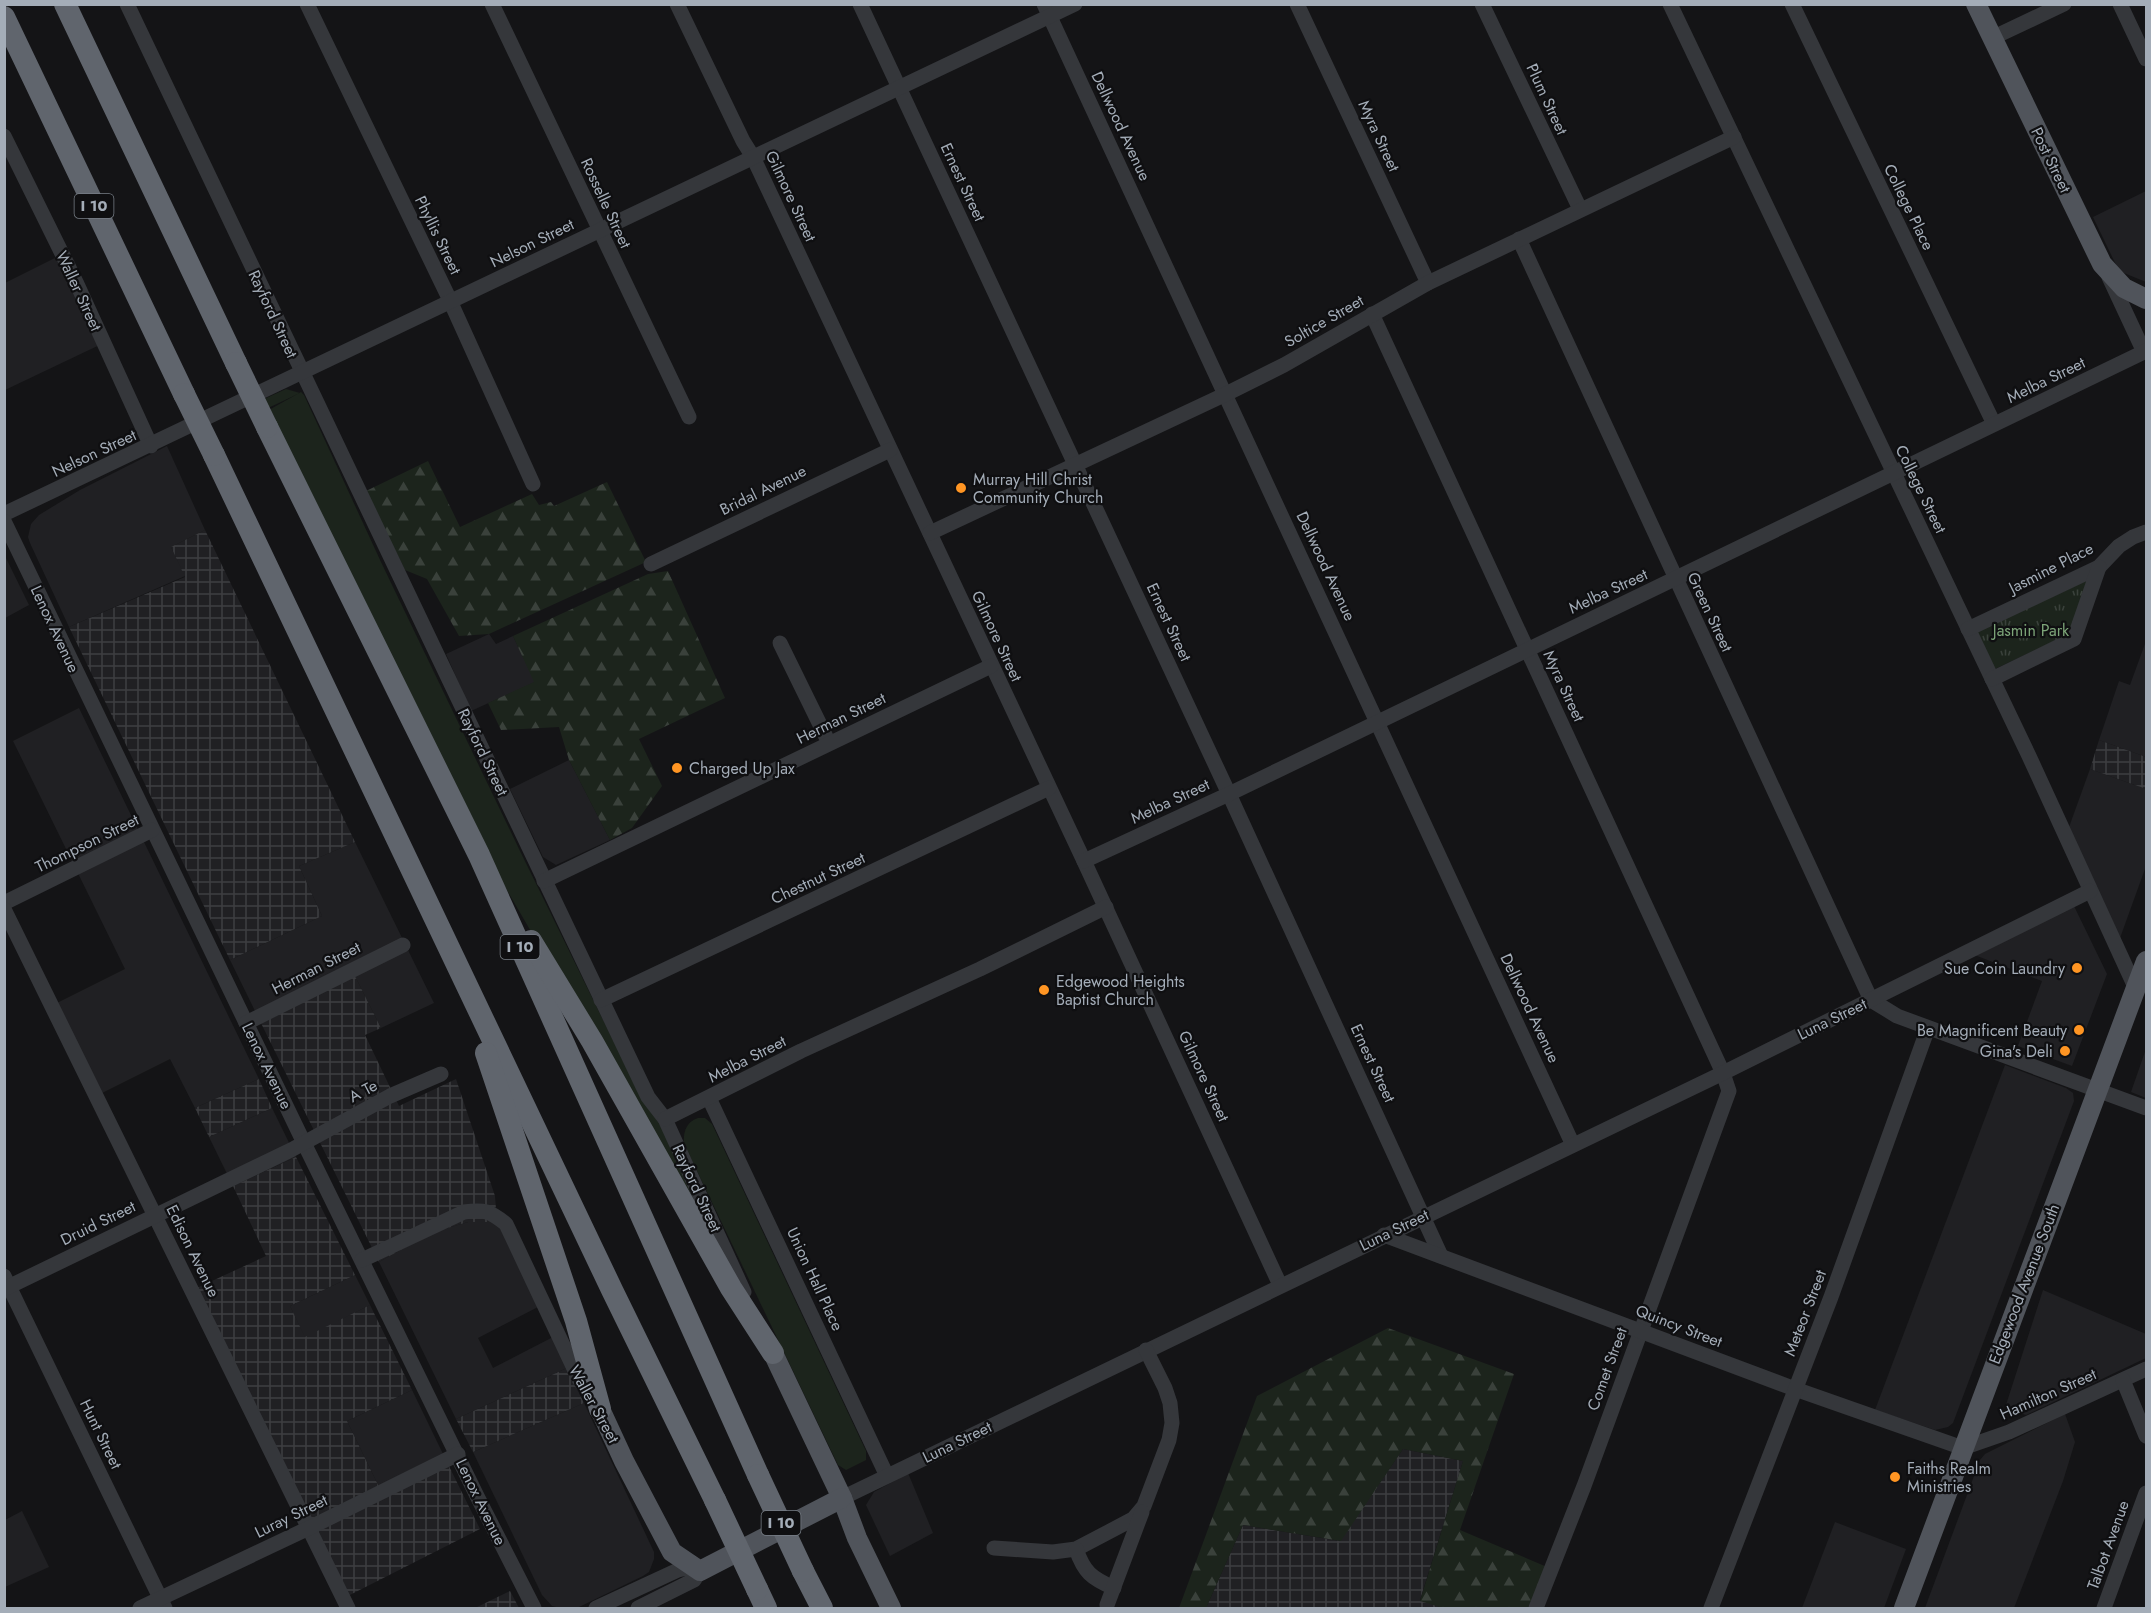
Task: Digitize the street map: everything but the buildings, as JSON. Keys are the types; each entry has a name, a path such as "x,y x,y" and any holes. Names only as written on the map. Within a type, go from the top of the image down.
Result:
{"highway":[{"name":"I 10","path":"65,4 267,427 478,855 758,1475 822,1608"},
{"name":"I 10","path":"4,17 618,1303 762,1599"},
{"path":"399,841 484,1048 576,1321 600,1409"},
{"path":"478,855 591,1041 731,1288 772,1353"}],"main road":[{"name":"Post Street","path":"1976,4 2104,266 2124,288 2146,299"},
{"name":"Edgewood Avenue South","path":"1904,1608 2146,961"},
{"name":"Rayford Street","path":"772,1353 842,1498"},
{"name":"Waller Street","path":"600,1409 624,1461 672,1552 700,1571"},
{"name":"Luna Street","path":"700,1571 842,1498"},
{"path":"842,1498 857,1538 891,1608"}],"street":[{"name":"Rayford Street","path":"127,4 601,1000 648,1097 665,1119 772,1353"},
{"name":"Phyllis Street","path":"308,4 450,302 533,484"},
{"name":"Rosselle Street","path":"492,4 688,417"},
{"name":"Gilmore Street","path":"677,4 742,141 753,157 930,533 1280,1285"},
{"name":"Ernest Street","path":"860,4 1229,794 1441,1256"},
{"name":"Nelson Street","path":"4,514 900,88 1047,11 1075,4"},
{"name":"Myra Street","path":"1297,4 1428,283"},
{"name":"Plum Street","path":"1482,4 1580,209"},
{"name":"College Street","path":"1670,4 1992,679 2136,989"},
{"name":"College Place","path":"1792,4 1994,424"},
{"path":"1992,38 2064,4"},
{"path":"2120,4 2141,35 2146,59"},
{"name":"Dellwood Avenue","path":"1047,11 1573,1144"},
{"name":"Waller Street","path":"4,136 151,446"},
{"name":"Soltice Street","path":"930,533 1076,466 1284,365 1428,283 1734,137"},
{"name":"Green Street","path":"1519,239 1871,1000"},
{"path":"2104,266 2145,352"},
{"name":"Myra Street","path":"1372,314 1723,1073"},
{"name":"Melba Street","path":"1084,861 1229,794 2145,352"},
{"name":"Bridal Avenue","path":"651,564 890,450"},
{"name":"Lenox Avenue","path":"4,521 304,1143 534,1608"},
{"name":"Jasmine Place","path":"1968,629 2099,567 2119,546 2146,532"},
{"path":"1992,679 2074,639 2099,567"},
{"path":"780,643 829,743"},
{"name":"Herman Street","path":"544,881 991,666"},
{"name":"Chestnut Street","path":"601,1000 1049,788"},
{"name":"Thompson Street","path":"4,903 152,830"},
{"name":"Luna Street","path":"842,1498 1723,1073 2090,891"},
{"name":"Melba Street","path":"665,1119 801,1051 980,969 1106,907"},
{"name":"Edison Avenue","path":"4,909 348,1608"},
{"name":"Herman Street","path":"246,1023 403,945"},
{"path":"1871,1000 1897,1016 1928,1029 2146,1108"},
{"name":"Meteor Street","path":"1711,1608 1831,1297 1928,1029"},
{"name":"Comet Street","path":"1536,1608 1729,1091 1723,1073"},
{"name":"A Te","path":"304,1143 390,1096 441,1074"},
{"name":"Union Hall Place","path":"709,1098 887,1476"},
{"name":"Druid Street","path":"6,1284 304,1143"},
{"name":"Waller Street","path":"362,1260 464,1212 477,1210 493,1213 506,1224 579,1379 600,1409"},
{"name":"Quincy Street","path":"1384,1235 1796,1389 1963,1448"},
{"name":"Hunt Street","path":"6,1284 163,1603"},
{"path":"1107,1605 1169,1440 1172,1424 1170,1403 1165,1388 1146,1350"},
{"name":"Hamilton Street","path":"1963,1448 2009,1432 2146,1369"},
{"path":"2123,1380 2146,1436"},
{"name":"Luray Street","path":"140,1608 163,1603 458,1454"},
{"name":"Talbot Avenue","path":"2104,1608 2146,1493"},
{"path":"994,1548 1053,1552 1076,1549 1133,1519 1144,1506"},
{"path":"1076,1549 1081,1564 1090,1576 1114,1588"},
{"name":"Luna Street","path":"596,1608 678,1570 686,1568 700,1571 694,1580 638,1608"}],"shaded area":[{"path":"2146,191 2146,282 2119,271 2093,217"},
{"path":"67,252 110,340 5,390 5,283"},
{"path":"167,446 205,530 171,547 185,576 69,627 30,543 28,537 31,524 39,515 80,490"},
{"path":"205,530 355,842 299,866 322,916 230,960 69,627 185,577 171,547"},
{"path":"4,554 29,605 5,618 4,618"},
{"path":"489,634 496,644 513,636 535,682 471,711 446,654"},
{"path":"2146,641 2146,757 2099,740 2119,681 2130,685"},
{"path":"79,708 259,1079 195,1108 170,1059 92,1098 47,1008 125,969 13,741"},
{"path":"2099,740 2146,757 2146,789 2090,769"},
{"path":"569,760 610,840 556,865 543,857 510,789"},
{"path":"2090,769 2146,789 2146,866 2120,938 2068,830"},
{"path":"355,842 434,1003 381,1028 350,966 256,1013 230,960 322,916 299,866"},
{"path":"2074,906 2107,974 2072,1066 2018,1046 2042,981 1972,954"},
{"path":"350,966 381,1028 365,1035 399,1106 456,1079 495,1196 497,1222 468,1222 431,1233 379,1262 256,1013"},
{"path":"2146,1049 2146,1098 2131,1092"},
{"path":"2005,1065 2066,1088 2073,1093 2074,1101 1953,1423 1948,1427 1935,1430 1875,1410"},
{"path":"259,1079 272,1108 209,1137 195,1108"},
{"path":"272,1108 296,1157 233,1186 209,1137"},
{"path":"296,1157 355,1275 290,1306 305,1337 370,1305 412,1390 347,1421 379,1487 443,1454 480,1529 338,1601 186,1293 266,1256 233,1186"},
{"path":"468,1222 497,1222 538,1307 478,1338 493,1368 553,1337 567,1368 456,1419 379,1262 430,1233"},
{"path":"355,1275 370,1305 305,1338 290,1306"},
{"path":"2043,1290 2146,1334 2146,1358 2026,1415 2005,1408"},
{"path":"567,1368 584,1403 473,1452 456,1419"},
{"path":"412,1390 443,1454 379,1487 347,1421"},
{"path":"584,1403 654,1552 654,1559 649,1572 643,1576 577,1608 560,1608 552,1606 542,1595 473,1452"},
{"path":"2065,1414 2075,1442 2063,1481 2014,1608 1925,1608 1980,1460 1985,1454"},
{"path":"1403,1449 1463,1461 1420,1600 1443,1608 1206,1608 1243,1525 1340,1541"},
{"path":"908,1473 933,1533 890,1556 866,1505 874,1492"},
{"path":"22,1511 49,1567 5,1587 5,1520"},
{"path":"1835,1522 1906,1549 1884,1608 1802,1608"},
{"path":"510,1591 519,1608 475,1608"}],"green space":[{"path":"286,389 300,393 266,409 262,400"},
{"path":"301,392 520,851 637,1089 662,1128 704,1220 604,1057 476,837 267,411"},
{"path":"428,461 460,527 532,494 539,505 551,502 554,506 607,482 646,562 489,634 459,636 427,579 405,570 366,491"},
{"path":"668,571 725,698 639,739 662,786 632,828 610,840 569,760 559,727 501,730 488,703 534,682 513,636 648,574"},
{"name":"Jasmin Park","path":"2088,580 2071,633 1995,669 1977,632"},
{"path":"698,1118 705,1118 712,1124 866,1451 866,1460 846,1470 838,1465 684,1144 686,1128"},
{"path":"1388,1328 1514,1374 1460,1530 1547,1567 1528,1608 1443,1608 1420,1601 1463,1461 1403,1449 1341,1541 1243,1525 1206,1608 1179,1608 1257,1396"}],"place":[{"name":"Murray Hill Christ Community Church","path":"961,488"},
{"name":"Charged Up Jax","path":"677,768"},
{"name":"Sue Coin Laundry","path":"2077,968"},
{"name":"Edgewood Heights Baptist Church","path":"1044,990"},
{"name":"Be Magnificent Beauty","path":"2079,1030"},
{"name":"Gina's Deli","path":"2065,1051"},
{"name":"Faiths Realm Ministries","path":"1895,1477"}]}
